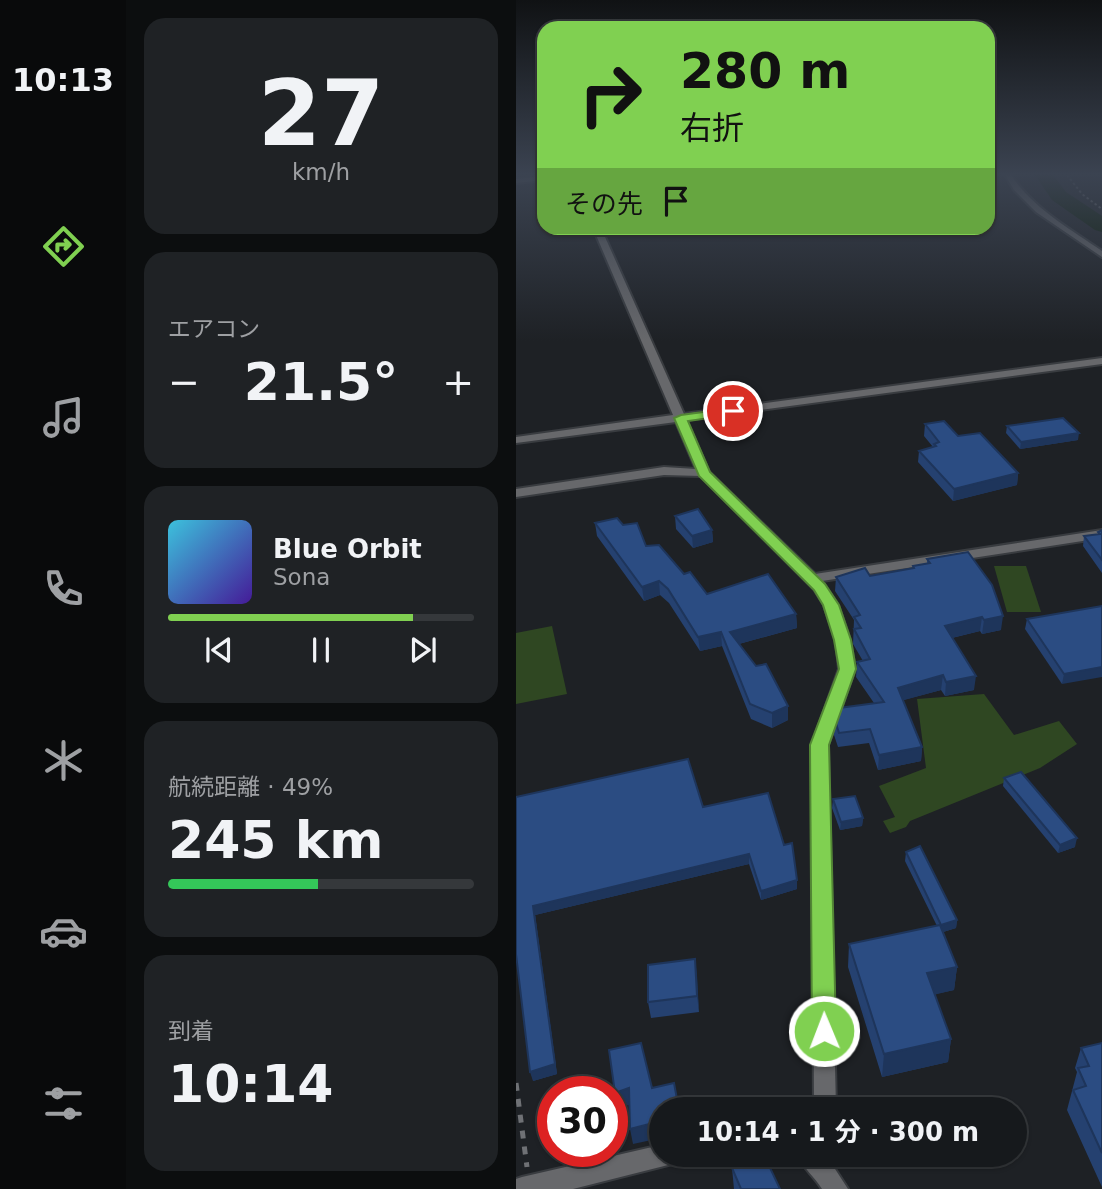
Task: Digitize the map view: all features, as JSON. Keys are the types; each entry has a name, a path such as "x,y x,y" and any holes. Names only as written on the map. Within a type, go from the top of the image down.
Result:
{"street":[{"path":"1066,230 1102,255"},
{"path":"600,235 704,474 811,579 831,605 843,640 847,669 820,745 825,1097"},
{"path":"516,440 1102,362"},
{"path":"516,493 664,471 704,474"},
{"path":"811,579 1102,534"},
{"path":"525,1188 649,1159"},
{"path":"823,1167 836,1189"}],"path":[{"path":"516,1083 525,1188"}],"green space":[{"path":"994,566 1026,566 1041,612 1007,612"},
{"path":"552,626 567,694 516,704 516,633"},
{"path":"984,694 1014,735 1059,721 1077,744 1040,768 910,821 906,827 890,833 883,821 895,817 879,786 926,768 917,699"}],"building":[{"path":"1063,418 1079,433 1021,442 1007,426"},
{"path":"944,421 958,436 980,433 1018,473 954,489 919,451 936,446 934,444 939,442 925,424"},
{"path":"698,509 712,530 692,536 675,516"},
{"path":"617,518 623,525 637,523 646,546 659,545 684,574 690,572 707,594 768,574 796,614 730,632 756,666 766,664 788,706 772,713 750,704 721,632 698,637 668,589 659,581 642,587 595,523"},
{"path":"1102,530 1102,560 1084,536 1100,534 1098,532"},
{"path":"968,552 992,585 1003,616 984,620 982,617 945,626 976,676 946,682 943,675 898,688 922,747 879,755 870,729 839,733 835,720 839,708 884,702 857,662 870,659 854,629 861,628 854,617 860,615 836,577 865,568 870,576 914,568 913,566 930,563 927,559"},
{"path":"1102,606 1102,667 1064,674 1027,619"},
{"path":"688,759 703,807 768,793 784,845 792,843 797,880 761,891 749,854 533,906 555,1064 530,1072 516,954 516,797"},
{"path":"1021,772 1077,838 1060,845 1004,778"},
{"path":"855,796 863,818 841,822 833,799"},
{"path":"920,846 957,920 941,925 906,852"},
{"path":"940,925 957,967 927,973 951,1039 884,1054 849,944"},
{"path":"695,959 697,996 648,1002 648,965"},
{"path":"641,1043 652,1088 674,1083 677,1097 649,1097 649,1124 630,1129 628,1076 613,1076 609,1050"},
{"path":"1102,1043 1102,1153 1073,1090 1086,1086 1078,1068 1089,1066 1081,1048"},
{"path":"770,1167 780,1189 741,1189 732,1168"}],"route":[{"path":"733,411 681,418 704,474 820,587 831,605 843,640 847,669 820,745 824,1031"}]}
